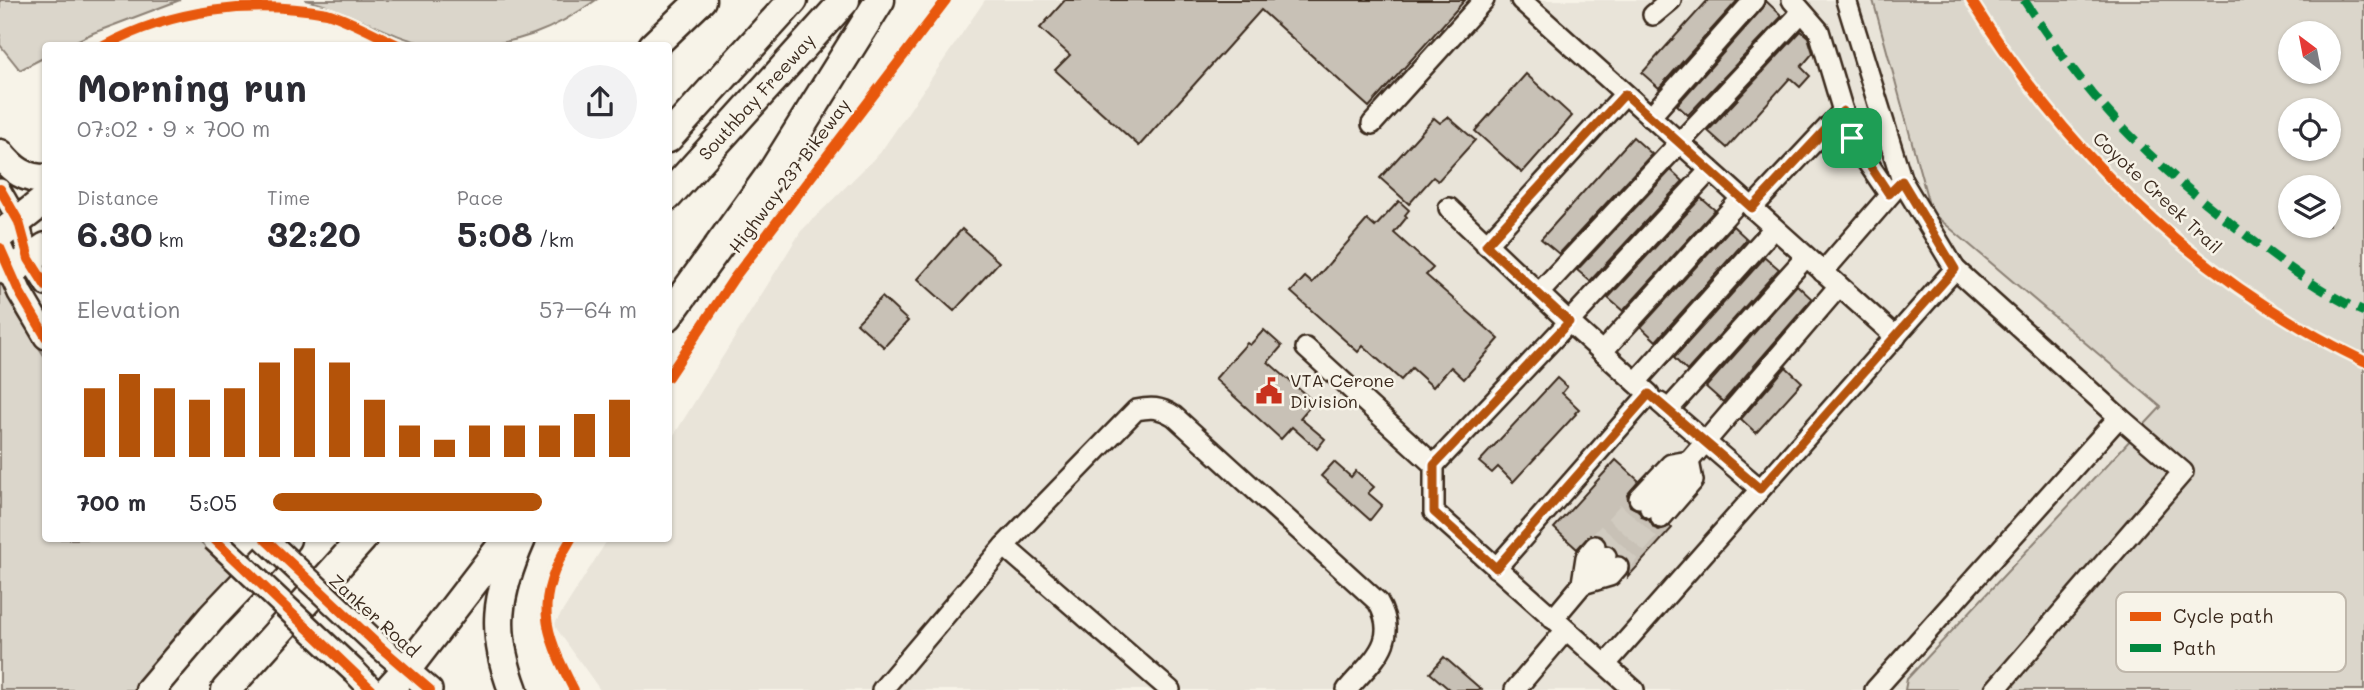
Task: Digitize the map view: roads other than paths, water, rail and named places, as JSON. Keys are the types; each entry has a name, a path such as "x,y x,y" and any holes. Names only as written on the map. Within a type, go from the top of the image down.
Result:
{"highway":[{"path":"657,42 701,0"},
{"path":"672,112 772,0"},
{"path":"672,134 793,0"},
{"name":"Southbay Freeway","path":"672,192 845,0"},
{"path":"672,310 773,171 880,0"},
{"path":"0,154 25,177 42,179"},
{"path":"9,228 42,202"},
{"path":"212,617 265,542"},
{"path":"150,690 212,617 283,542"},
{"path":"173,690 305,542"},
{"path":"226,690 359,542"},
{"path":"397,680 505,542"},
{"path":"513,690 498,633 499,604 506,574 520,542"}],"main road":[{"path":"21,256 42,324"},
{"path":"217,542 372,690"},
{"name":"Zanker Road","path":"270,542 379,646 397,680 430,690"}],"street":[{"path":"1372,124 1485,0"},
{"path":"1521,0 1896,337"},
{"path":"1653,15 1671,0"},
{"path":"1650,117 1754,0"},
{"path":"1846,0 1896,188"},
{"path":"1539,293 1679,144 1797,6 1819,31 1852,138 1896,188 1955,269 2183,472 1995,690"},
{"path":"1486,245 1625,94"},
{"path":"1602,352 1747,204 1843,111"},
{"path":"1634,690 1434,512 1434,465 1710,170"},
{"path":"1823,272 1896,188"},
{"path":"0,189 9,228 21,256 42,281"},
{"path":"1449,208 1602,352 1760,489"},
{"path":"1496,568 1774,228"},
{"path":"1668,410 1806,257"},
{"path":"1606,664 1955,269"},
{"path":"1689,461 1693,481 1650,508 1671,464 1689,461 1839,286"},
{"path":"1306,348 1434,465"},
{"path":"882,690 1004,546 1136,410 1151,407 1162,408 1174,416 1378,602 1385,614 1388,631 1386,643 1347,690"},
{"path":"1880,688 2119,417"},
{"path":"1004,546 1170,690"},
{"path":"1515,690 1560,624 1582,584 1586,557 1606,557 1610,576 1582,584"}],"tunnel":[{"path":"1595,546 1639,498"},
{"path":"1606,556 1650,508"},
{"path":"1618,567 1661,518"}],"place":[{"name":"VTA Cerone Division","path":"1269,391"}]}
